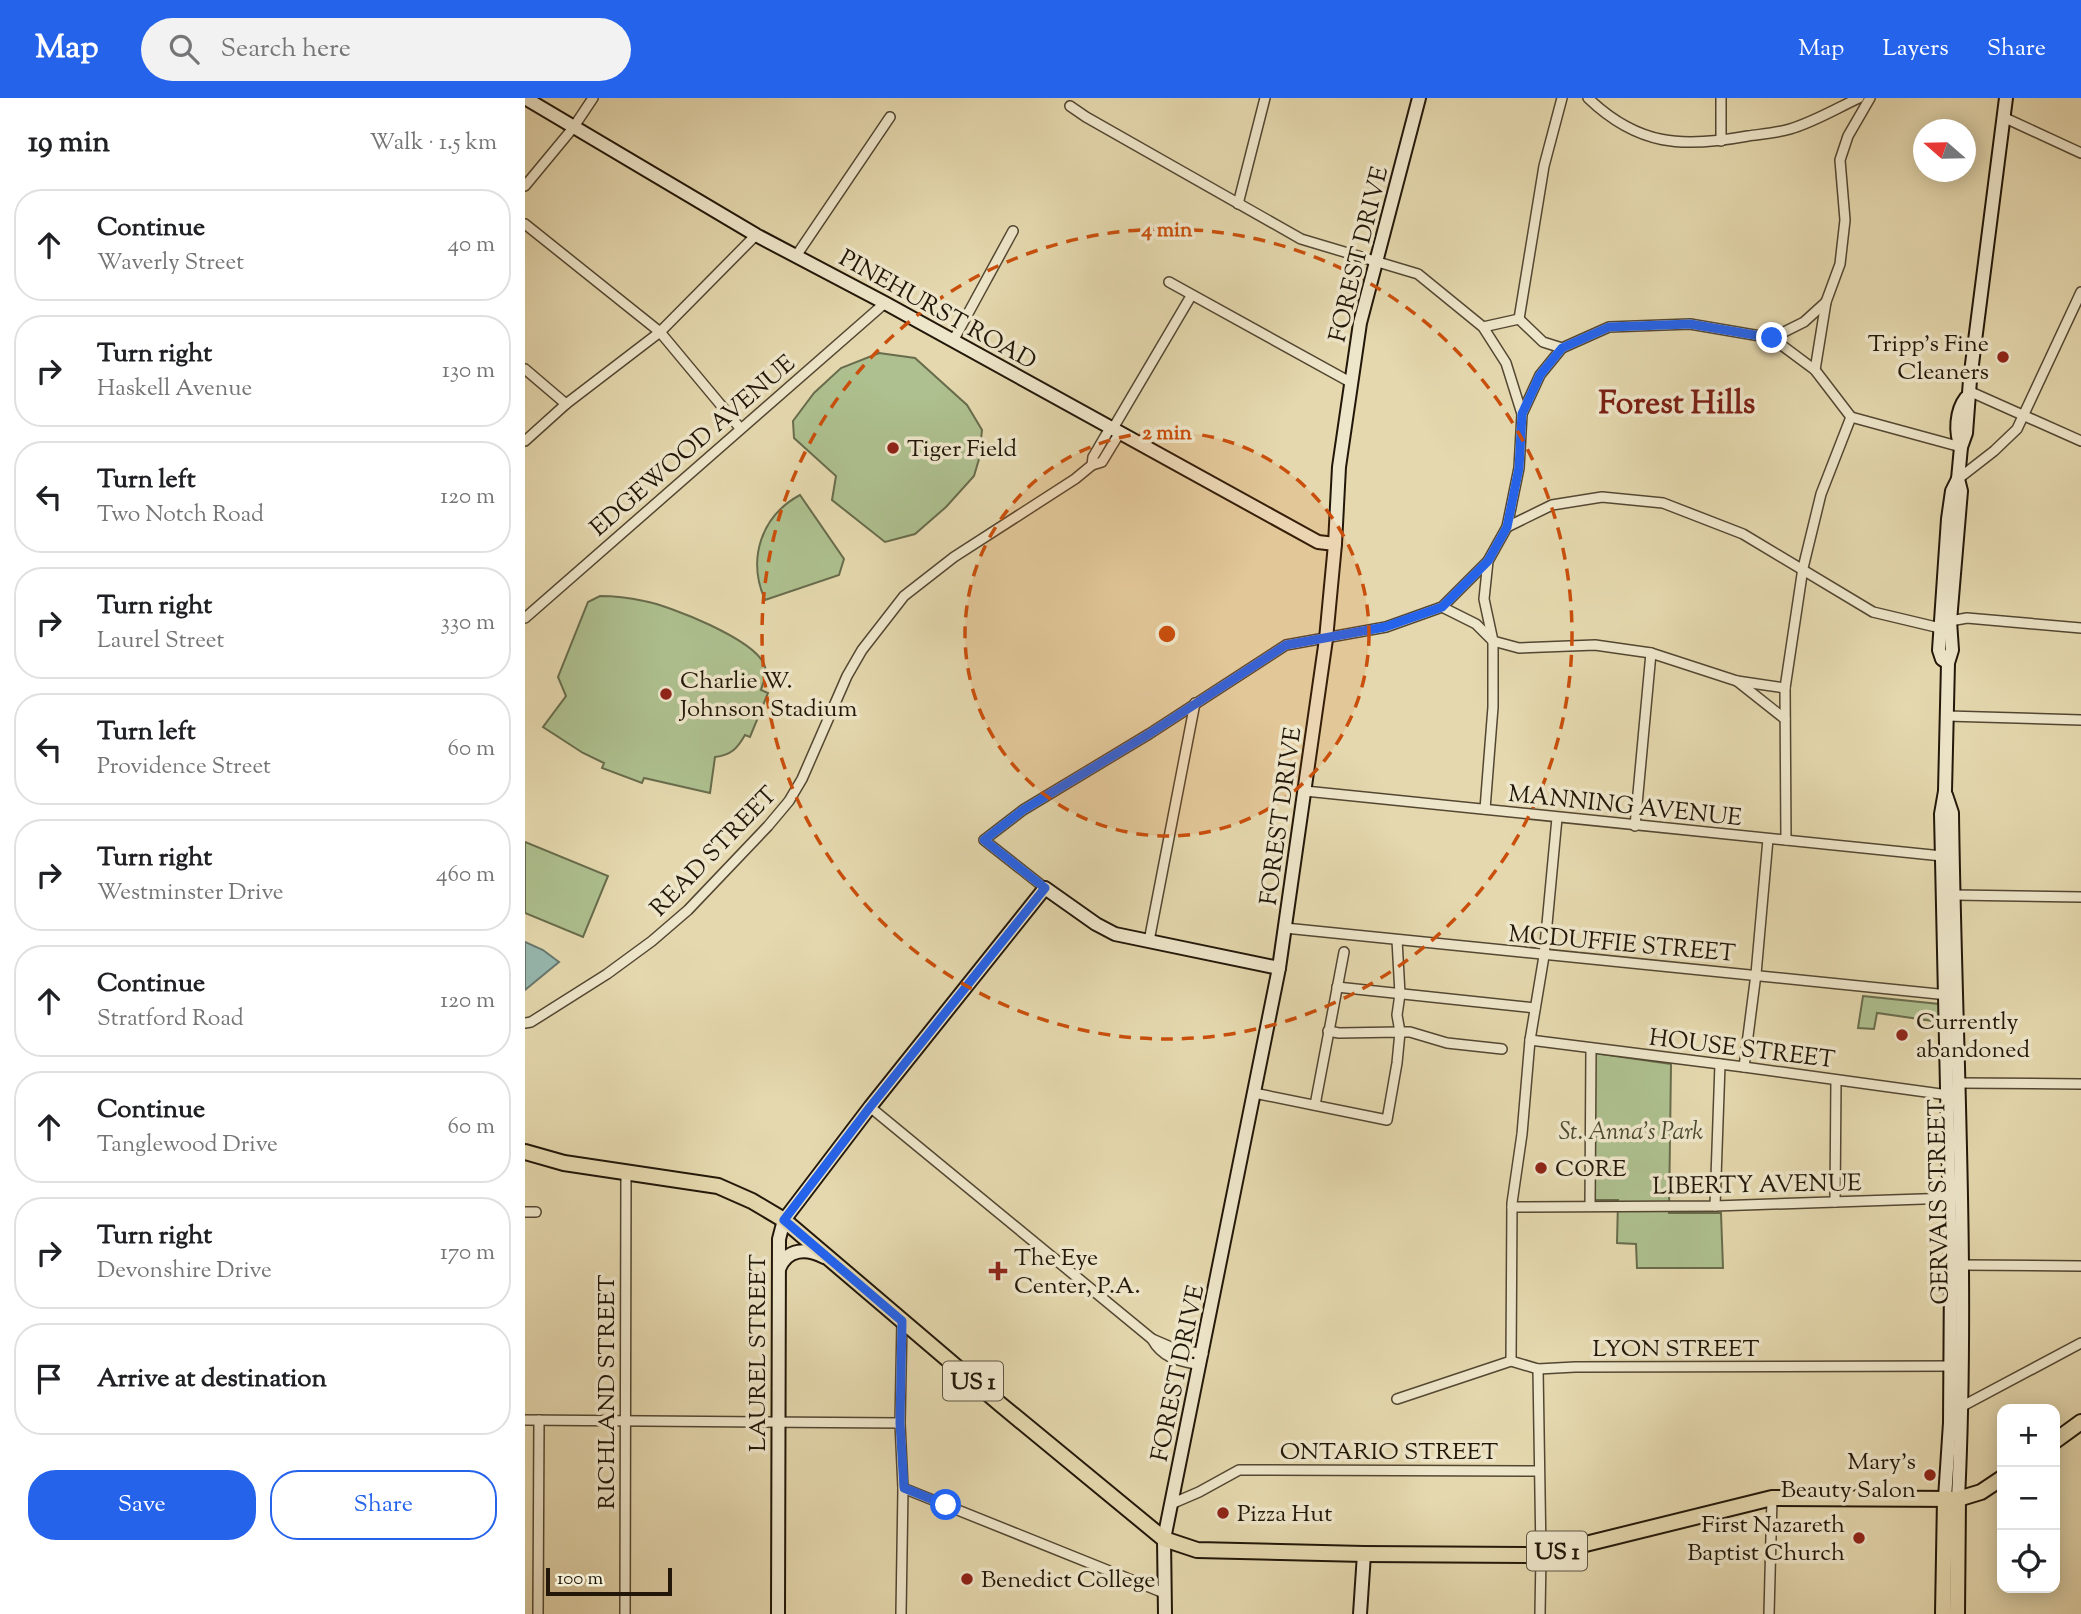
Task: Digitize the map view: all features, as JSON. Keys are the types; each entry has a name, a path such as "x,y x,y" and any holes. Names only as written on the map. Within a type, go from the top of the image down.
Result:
{"main road":[{"name":"PINEHURST ROAD","path":"525,98 756,235 885,303 1318,542 1335,544"},
{"name":"FOREST DRIVE","path":"1165,1614 1164,1539 1279,968 1326,639 1339,467 1350,382 1374,263 1419,98"},
{"name":"GERVAIS STREET","path":"1943,1614 1955,1410 1955,1198 1959,1083 1942,856 1941,814 1945,791 1948,663 1952,650 1945,625 1961,491 1958,479 1961,447 1966,433 2004,98"},
{"name":"GERVAIS STREET","path":"1945,791 1952,813 1955,895 1948,1095 1962,1265 1956,1366"},
{"path":"1045,888 1106,930 1279,968"},
{"name":"LAUREL STREET","path":"778,1614 779,1239 784,1220 870,1107 1045,888"},
{"name":"US 1","path":"525,1152 564,1163 717,1186 752,1201 784,1220 1029,1429 1164,1539 1197,1550 1541,1555 1772,1498 1951,1499"},
{"path":"779,1269 785,1258 799,1251 812,1251 831,1260"},
{"path":"2060,1437 2081,1422"},
{"path":"1951,1499 1981,1492 1997,1481"},
{"name":"GERVAIS STREET","path":"1951,1499 1957,1614"},
{"path":"1360,1614 1364,1554"}],"street":[{"path":"525,187 573,128 593,98"},
{"path":"1238,204 1265,98"},
{"path":"1519,319 1544,166 1562,98"},
{"path":"1588,98 1609,118 1646,136 1682,143 1721,141 1790,129 1859,98"},
{"path":"1721,98 1721,141"},
{"path":"1815,370 1826,302 1840,264 1845,220 1840,160 1848,136 1870,98"},
{"path":"1045,888 984,840 1023,810 1149,734 1286,645 1385,627 1442,607 1488,561 1507,527 1519,468 1522,414 1506,363 1483,327 1418,274 1301,239 1070,106"},
{"path":"796,256 890,117"},
{"path":"2003,117 2081,153"},
{"path":"525,224 660,332 740,428"},
{"path":"953,341 1013,231"},
{"path":"525,441 566,404 660,332 756,235"},
{"path":"1169,282 1350,382"},
{"path":"1958,479 2017,429 2081,292"},
{"name":"READ STREET","path":"528,1023 607,974 652,941 688,910 768,827 789,801 802,779 847,676 862,649 904,596 954,557 1101,462 1114,431 1191,296"},
{"path":"1772,338 1804,322 1826,302"},
{"name":"EDGEWOOD AVENUE","path":"526,614 885,303"},
{"path":"1483,327 1519,319"},
{"path":"1519,319 1543,342 1562,348"},
{"path":"1522,414 1540,375 1562,348 1609,327 1690,324 1772,338 1815,370 1851,417 1961,447"},
{"path":"525,369 566,404"},
{"path":"1971,392 2081,441"},
{"path":"1786,840 1785,688 1803,568 1821,494 1851,417"},
{"path":"1507,527 1552,505 1602,498 1664,503 1743,534 1873,612 1945,625 1967,618 2081,628"},
{"path":"1485,809 1493,707 1493,641 1484,599 1488,561"},
{"path":"1442,607 1476,624 1493,641 1519,648 1595,645 1651,653 1737,681 1785,688"},
{"path":"1635,825 1651,653"},
{"path":"1737,681 1785,719"},
{"path":"1149,941 1195,703"},
{"path":"1947,716 2081,720"},
{"name":"MANNING AVENUE","path":"1305,791 1942,856"},
{"path":"1397,1399 1511,1362 1512,1207 1522,1134 1530,1040 1544,956 1557,818"},
{"path":"1744,1067 1756,974 1768,839"},
{"path":"1955,895 2081,897"},
{"name":"MCDUFFIE STREET","path":"1285,928 1951,996"},
{"path":"1254,1093 1387,1120 1400,1032 1397,1015 1400,994 1397,940"},
{"path":"1315,1105 1344,952"},
{"path":"1337,987 1535,1008"},
{"path":"525,1033 528,1023"},
{"path":"1328,1031 1410,1032 1447,1043 1502,1049"},
{"name":"HOUSE STREET","path":"1530,1040 1948,1095"},
{"path":"1590,1206 1591,1048"},
{"path":"1715,1206 1720,1064"},
{"path":"1835,1202 1836,1080"},
{"path":"1959,1083 2081,1084"},
{"path":"870,1107 1152,1339 1157,1349 1170,1358 1201,1359"},
{"name":"RICHLAND STREET","path":"625,1614 626,1171"},
{"name":"LIBERTY AVENUE","path":"1512,1207 1715,1206 1955,1198"},
{"path":"525,1212 536,1212"},
{"path":"1962,1265 2081,1266"},
{"path":"901,1614 904,1488 900,1423 902,1321"},
{"path":"1955,1410 2081,1343"},
{"name":"LYON STREET","path":"1511,1362 1538,1369 1956,1366"},
{"path":"1538,1369 1540,1614"},
{"path":"525,1420 900,1423"},
{"path":"538,1614 539,1420"},
{"name":"ONTARIO STREET","path":"1171,1504 1239,1470 1538,1471"},
{"path":"904,1488 1164,1593"},
{"path":"1769,1614 1772,1498"}],"green space":[{"name":"Tiger Field","path":"879,353 915,358 967,405 982,430 974,476 946,507 915,534 885,542 832,500 836,476 794,438 793,421 814,393 841,368"},
{"path":"800,495 844,559 839,575 765,600 757,569 761,540 776,514"},
{"name":"Charlie W. Johnson Stadium","path":"600,596 622,597 673,609 728,634 757,654 764,664 766,674 761,690 768,693 750,737 745,735 733,750 715,757 710,793 644,778 642,783 602,768 604,763 543,727 566,696 558,677 588,602"},
{"path":"525,842 608,876 583,937 525,913"},
{"path":"1863,996 1939,1004 1940,1022 1877,1013 1874,1029 1858,1028"},
{"name":"St. Anna's Park","path":"1594,1053 1671,1064 1669,1213 1721,1213 1723,1268 1637,1268 1636,1244 1617,1243 1618,1200 1590,1200"}],"water":[{"path":"525,942 543,950 559,962 525,990"}],"place":[{"name":"Tripp's Fine Cleaners","path":"2003,357"},
{"name":"Tiger Field","path":"893,448"},
{"name":"Charlie W. Johnson Stadium","path":"666,694"},
{"name":"Currently abandoned","path":"1902,1035"},
{"name":"CORE","path":"1541,1168"},
{"name":"The Eye Center, P.A.","path":"998,1271"},
{"name":"Mary's Beauty Salon","path":"1930,1475"},
{"name":"Pizza Hut","path":"1223,1513"},
{"name":"First Nazareth Baptist Church","path":"1859,1538"},
{"name":"Benedict College","path":"967,1579"}],"district":[{"name":"Forest Hills","path":"1677,402"}],"route":[{"path":"946,1505 904,1488 900,1423 902,1321 784,1220 870,1107 1045,888 984,840 1023,810 1149,734 1286,645 1385,627 1442,607 1488,561 1507,527 1519,468 1522,414 1540,375 1562,348 1609,327 1690,324 1772,338"}]}
